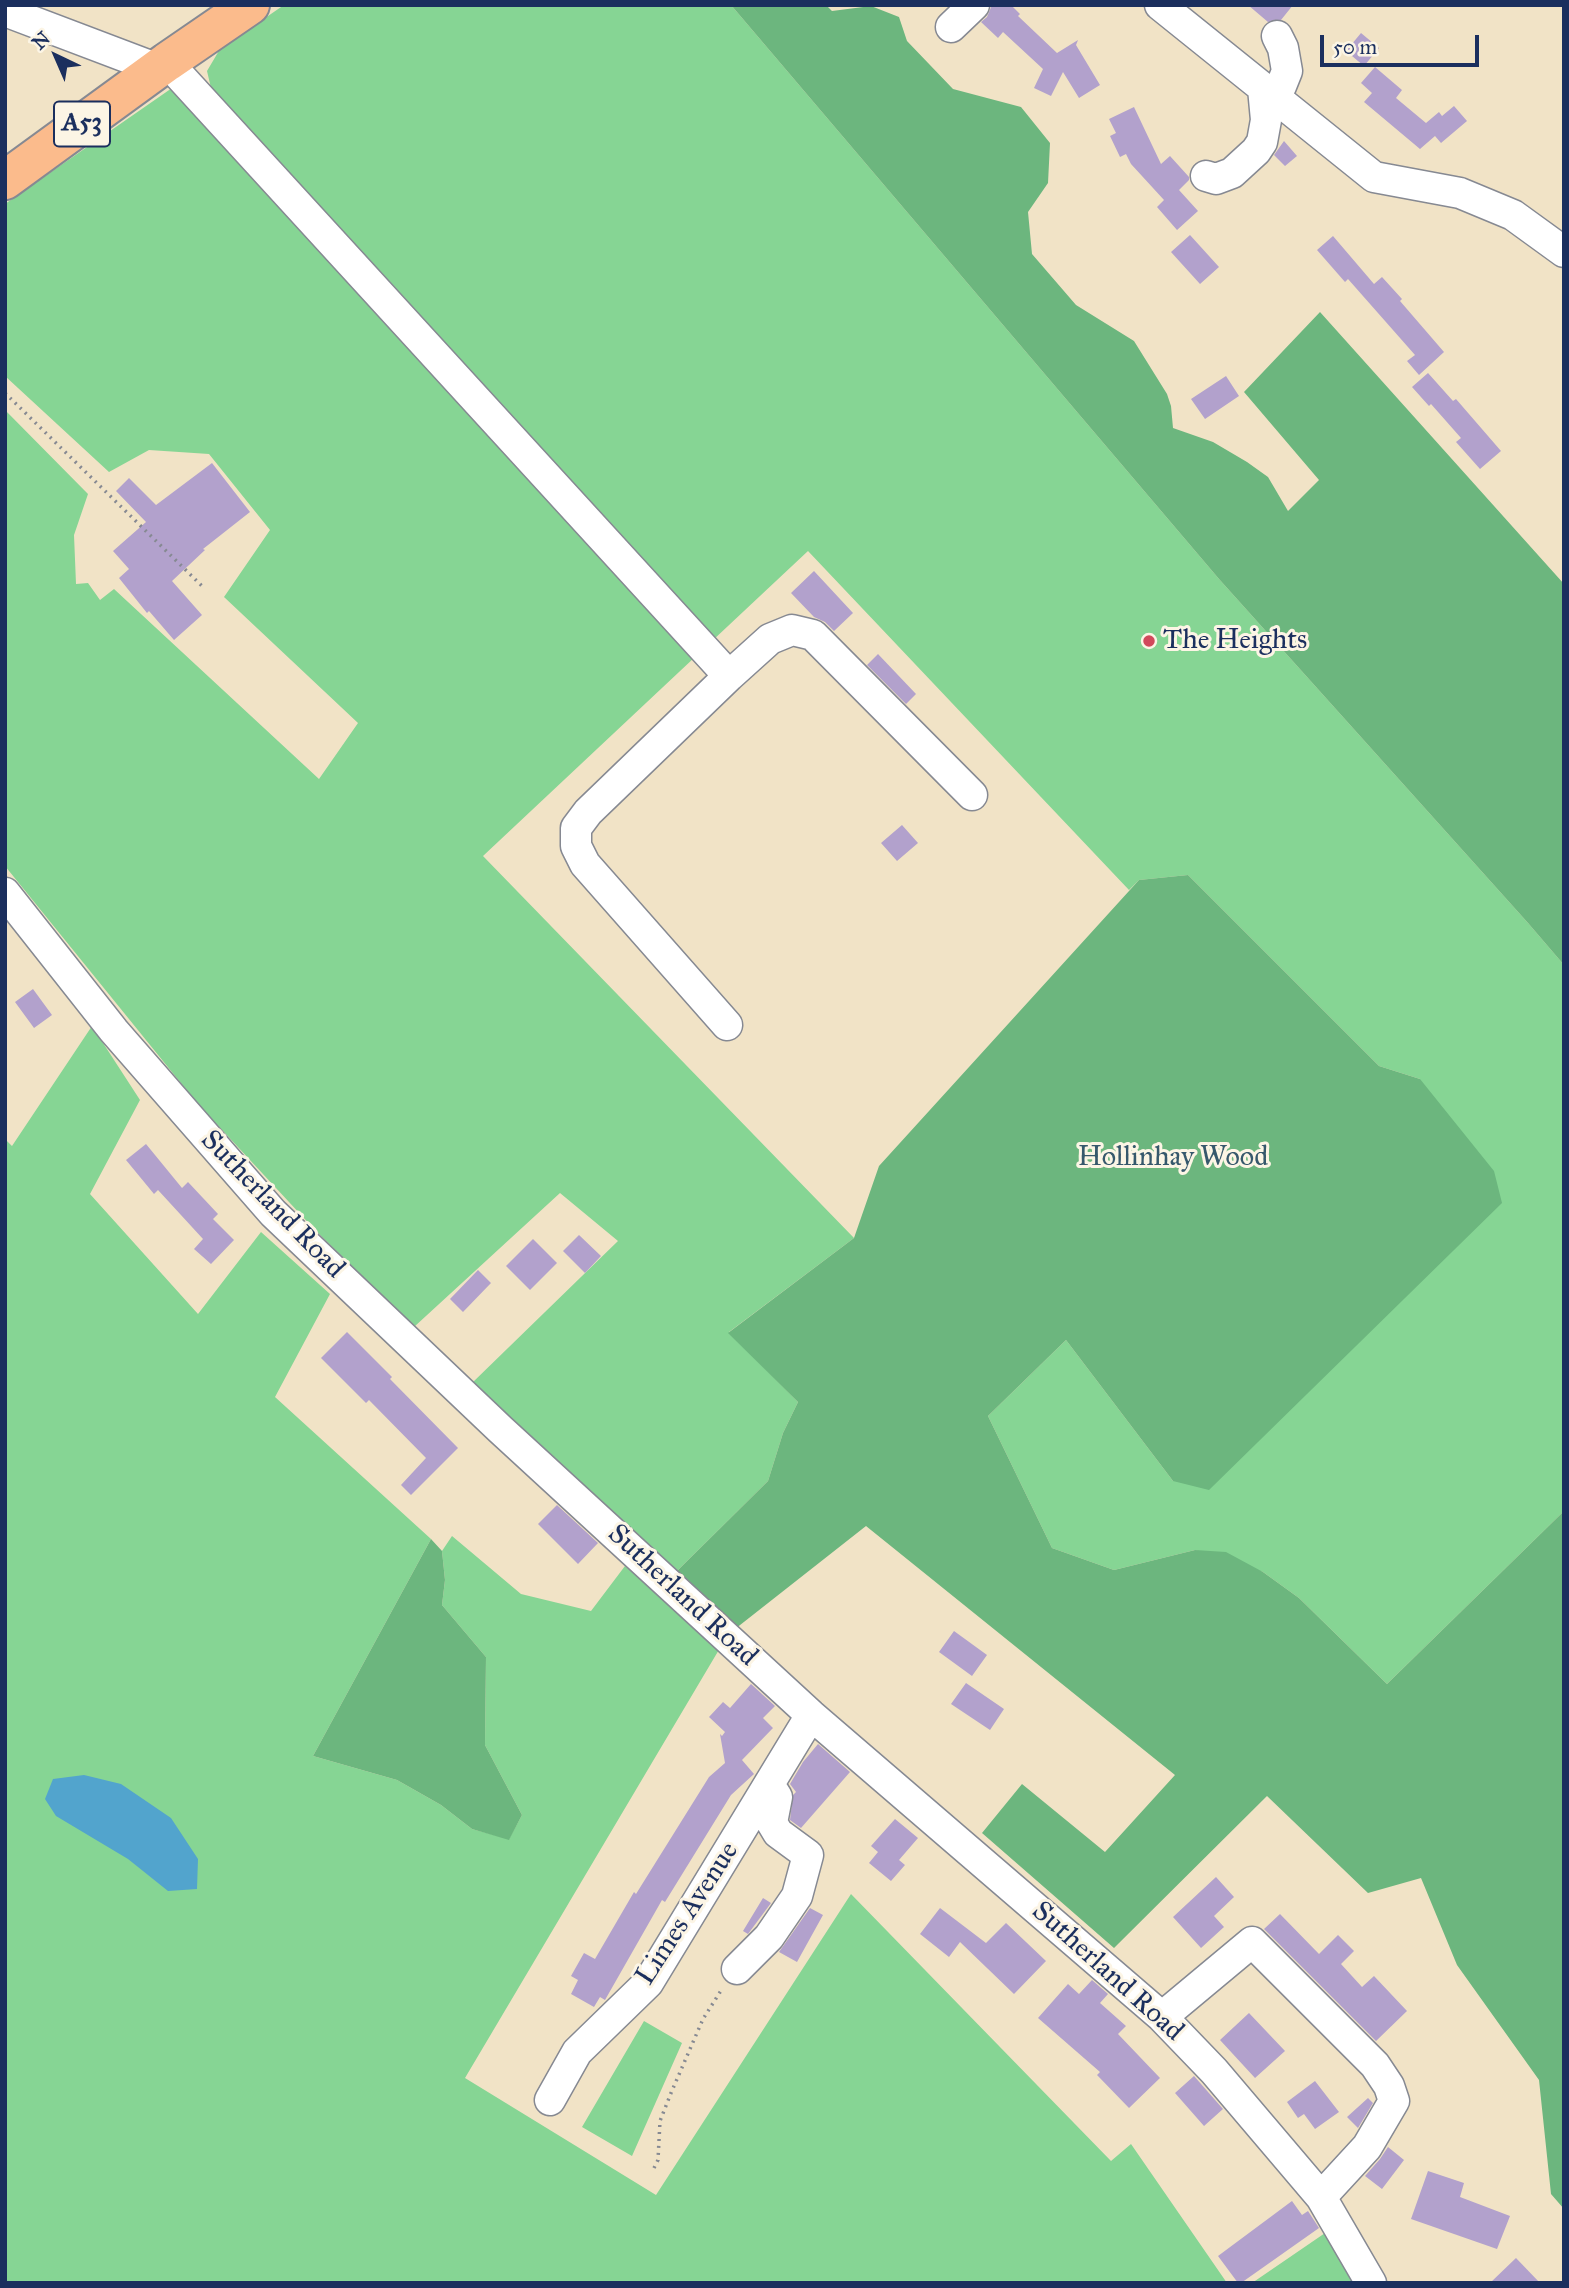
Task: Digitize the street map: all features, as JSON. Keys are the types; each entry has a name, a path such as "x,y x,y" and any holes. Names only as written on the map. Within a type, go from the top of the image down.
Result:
{"highway":[{"name":"A53","path":"5,180 250,5"}],"street":[{"path":"951,27 974,5"},
{"path":"1160,5 1374,177 1460,193 1513,215 1564,252"},
{"path":"5,11 163,65 729,676"},
{"path":"1268,92 1281,86 1287,71 1283,48 1277,36"},
{"path":"1206,176 1216,179 1231,173 1250,157 1262,142 1268,92"},
{"path":"727,1025 585,864 576,846 576,828 587,811 729,676 770,639 792,630 813,635 972,795"},
{"name":"Sutherland Road","path":"5,893 114,1031 273,1213 500,1429 811,1715 1162,2017 1214,2071 1321,2197 1371,2283"},
{"name":"Limes Avenue","path":"550,2100 577,2052 648,1983 811,1715"},
{"path":"737,1969 769,1937 797,1896 808,1856 778,1833 772,1823 776,1797 769,1784"},
{"path":"1162,2017 1252,1942 1375,2065 1389,2086 1394,2101 1367,2147 1321,2197"}],"path":[{"path":"5,393 202,586"},
{"path":"654,2168 659,2160 660,2121 671,2093 703,2019 737,1969"}],"green space":[{"path":"284,5 731,5 1219,579 1564,965 1564,1511 1387,1684 1299,1598 1263,1572 1195,1550 1114,1570 1052,1548 988,1416 1066,1340 1173,1481 1420,1079 1379,1066 1188,875 1139,880 1129,890 808,551 712,641 214,101 207,71 220,49"},
{"path":"731,5 826,5 832,11 871,6 899,17 907,41 953,89 1021,107 1050,143 1048,183 1028,212 1032,254 1076,305 1134,341 1167,394 1173,428 1213,442 1268,477 1288,511 1319,480 1244,392 1320,312 1564,584 1564,965 1219,579"},
{"path":"172,88 695,657 483,856 854,1238 729,1332 798,1402 783,1433 768,1481 676,1572 472,1383 618,1241 560,1193 414,1327 315,1230 197,1103 5,866 5,410 88,494 74,535 76,584 88,583 100,600 114,589 319,779 358,723 224,597 270,530 209,454 149,450 109,472 5,376 5,204"},
{"name":"Hollinhay Wood","path":"1188,875 1379,1066 1420,1079 1494,1171 1502,1203 1209,1490 1173,1481 1066,1340 988,1416 1052,1548 1114,1570 1195,1550 1226,1552 1263,1572 1299,1598 1387,1684 1564,1511 1564,2209 1551,2194 1539,2080 1457,1965 1421,1878 1368,1893 1267,1796 1114,1948 982,1833 1022,1784 1105,1852 1175,1775 866,1526 735,1629 676,1572 768,1481 783,1433 798,1402 728,1333 854,1238 879,1166 1139,880"},
{"path":"92,1026 140,1100 90,1194 198,1314 261,1232 330,1294 275,1397 431,1539 313,1756 397,1780 441,1805 472,1829 509,1839 522,1815 485,1745 486,1657 442,1605 445,1580 442,1551 452,1536 521,1594 591,1611 625,1566 720,1648 465,2078 656,2195 851,1894 1111,2161 1131,2144 1227,2283 5,2283 5,1139 12,1146"},
{"path":"431,1539 442,1551 445,1580 442,1605 486,1657 485,1745 522,1815 509,1840 472,1829 441,1805 397,1780 313,1756"},
{"path":"644,2021 682,2043 632,2156 582,2127"},
{"path":"1328,2231 1361,2283 1252,2283"}],"water":[{"path":"84,1775 121,1784 171,1818 198,1859 197,1889 168,1891 128,1859 56,1816 45,1799 53,1779"}],"building":[{"path":"992,5 1011,5 1020,14 1018,16 1057,53 1078,40 1076,45 1100,85 1079,98 1063,72 1051,96 1034,88 1043,69 1003,32 998,38 981,22 987,17"},
{"path":"1248,5 1293,5 1281,20 1268,22"},
{"path":"1361,33 1379,48 1364,66 1346,51"},
{"path":"1375,67 1402,90 1396,98 1426,123 1439,112 1442,116 1454,106 1467,121 1441,143 1435,136 1420,149 1364,102 1372,93 1361,83"},
{"path":"1134,107 1161,164 1170,156 1189,177 1179,190 1198,211 1177,230 1157,207 1164,200 1131,164 1126,154 1120,157 1110,136 1116,133 1109,119"},
{"path":"1284,141 1297,156 1285,166 1274,155"},
{"path":"1190,235 1219,267 1200,284 1171,252"},
{"path":"1333,236 1374,284 1382,277 1444,352 1419,375 1407,361 1415,355 1348,279 1345,282 1317,250"},
{"path":"1428,373 1453,401 1456,399 1501,451 1480,469 1456,442 1461,438 1412,387"},
{"path":"1226,376 1239,396 1205,419 1191,399"},
{"path":"212,463 250,512 203,549 205,550 172,581 202,615 174,640 149,611 147,613 119,578 129,569 113,551 146,522 116,491 129,478 156,505"},
{"path":"814,571 853,613 834,631 825,622 814,617 791,593"},
{"path":"878,654 916,694 906,704 867,665"},
{"path":"902,825 918,843 897,861 881,843"},
{"path":"33,989 52,1015 34,1028 15,1002"},
{"path":"146,1144 182,1188 188,1182 218,1214 213,1219 234,1240 211,1264 194,1249 203,1239 158,1190 154,1194 126,1160"},
{"path":"579,1235 601,1256 585,1273 563,1251"},
{"path":"533,1239 557,1263 530,1290 506,1266"},
{"path":"478,1270 491,1283 463,1312 450,1299"},
{"path":"347,1332 458,1448 411,1495 401,1485 426,1458 369,1400 366,1403 321,1358"},
{"path":"557,1505 598,1543 578,1564 538,1524"},
{"path":"954,1631 987,1655 972,1676 939,1652"},
{"path":"966,1683 1004,1709 990,1730 951,1704"},
{"path":"751,1684 775,1706 763,1718 773,1728 742,1760 754,1774 731,1795 665,1902 662,1900 605,2000 600,1997 594,2007 571,1994 578,1980 571,1976 584,1953 595,1959 634,1892 636,1894 709,1777 725,1763 720,1734 722,1736 725,1732 709,1717 723,1702 730,1708"},
{"path":"818,1744 850,1772 801,1828 790,1820 793,1795 796,1792 790,1784"},
{"path":"895,1819 918,1838 899,1860 905,1865 891,1881 869,1863 878,1852 871,1846"},
{"path":"1216,1877 1234,1897 1214,1916 1224,1927 1201,1948 1173,1917"},
{"path":"763,1898 771,1903 748,1934 743,1931"},
{"path":"810,1908 823,1915 797,1962 779,1952"},
{"path":"940,1908 986,1943 1006,1923 1046,1961 1014,1994 960,1942 949,1957 920,1934"},
{"path":"1280,1914 1319,1954 1338,1935 1354,1951 1341,1964 1362,1987 1374,1976 1407,2011 1376,2041 1264,1929"},
{"path":"1092,1980 1108,1994 1100,2003 1126,2026 1118,2034 1160,2078 1129,2108 1097,2075 1100,2072 1038,2018 1068,1984 1079,1994"},
{"path":"1249,2013 1285,2051 1255,2078 1220,2040"},
{"path":"1194,2076 1223,2109 1204,2126 1175,2093"},
{"path":"1315,2081 1339,2112 1315,2129 1304,2114 1298,2118 1287,2102"},
{"path":"1368,2098 1373,2103 1358,2128 1347,2117"},
{"path":"1388,2147 1404,2160 1382,2189 1365,2176"},
{"path":"1428,2171 1464,2183 1460,2197 1510,2216 1497,2249 1411,2219"},
{"path":"1292,2201 1302,2215 1308,2211 1319,2228 1238,2283 1218,2256"},
{"path":"1516,2258 1540,2283 1490,2283"}],"place":[{"name":"The Heights","path":"1149,641"}]}
